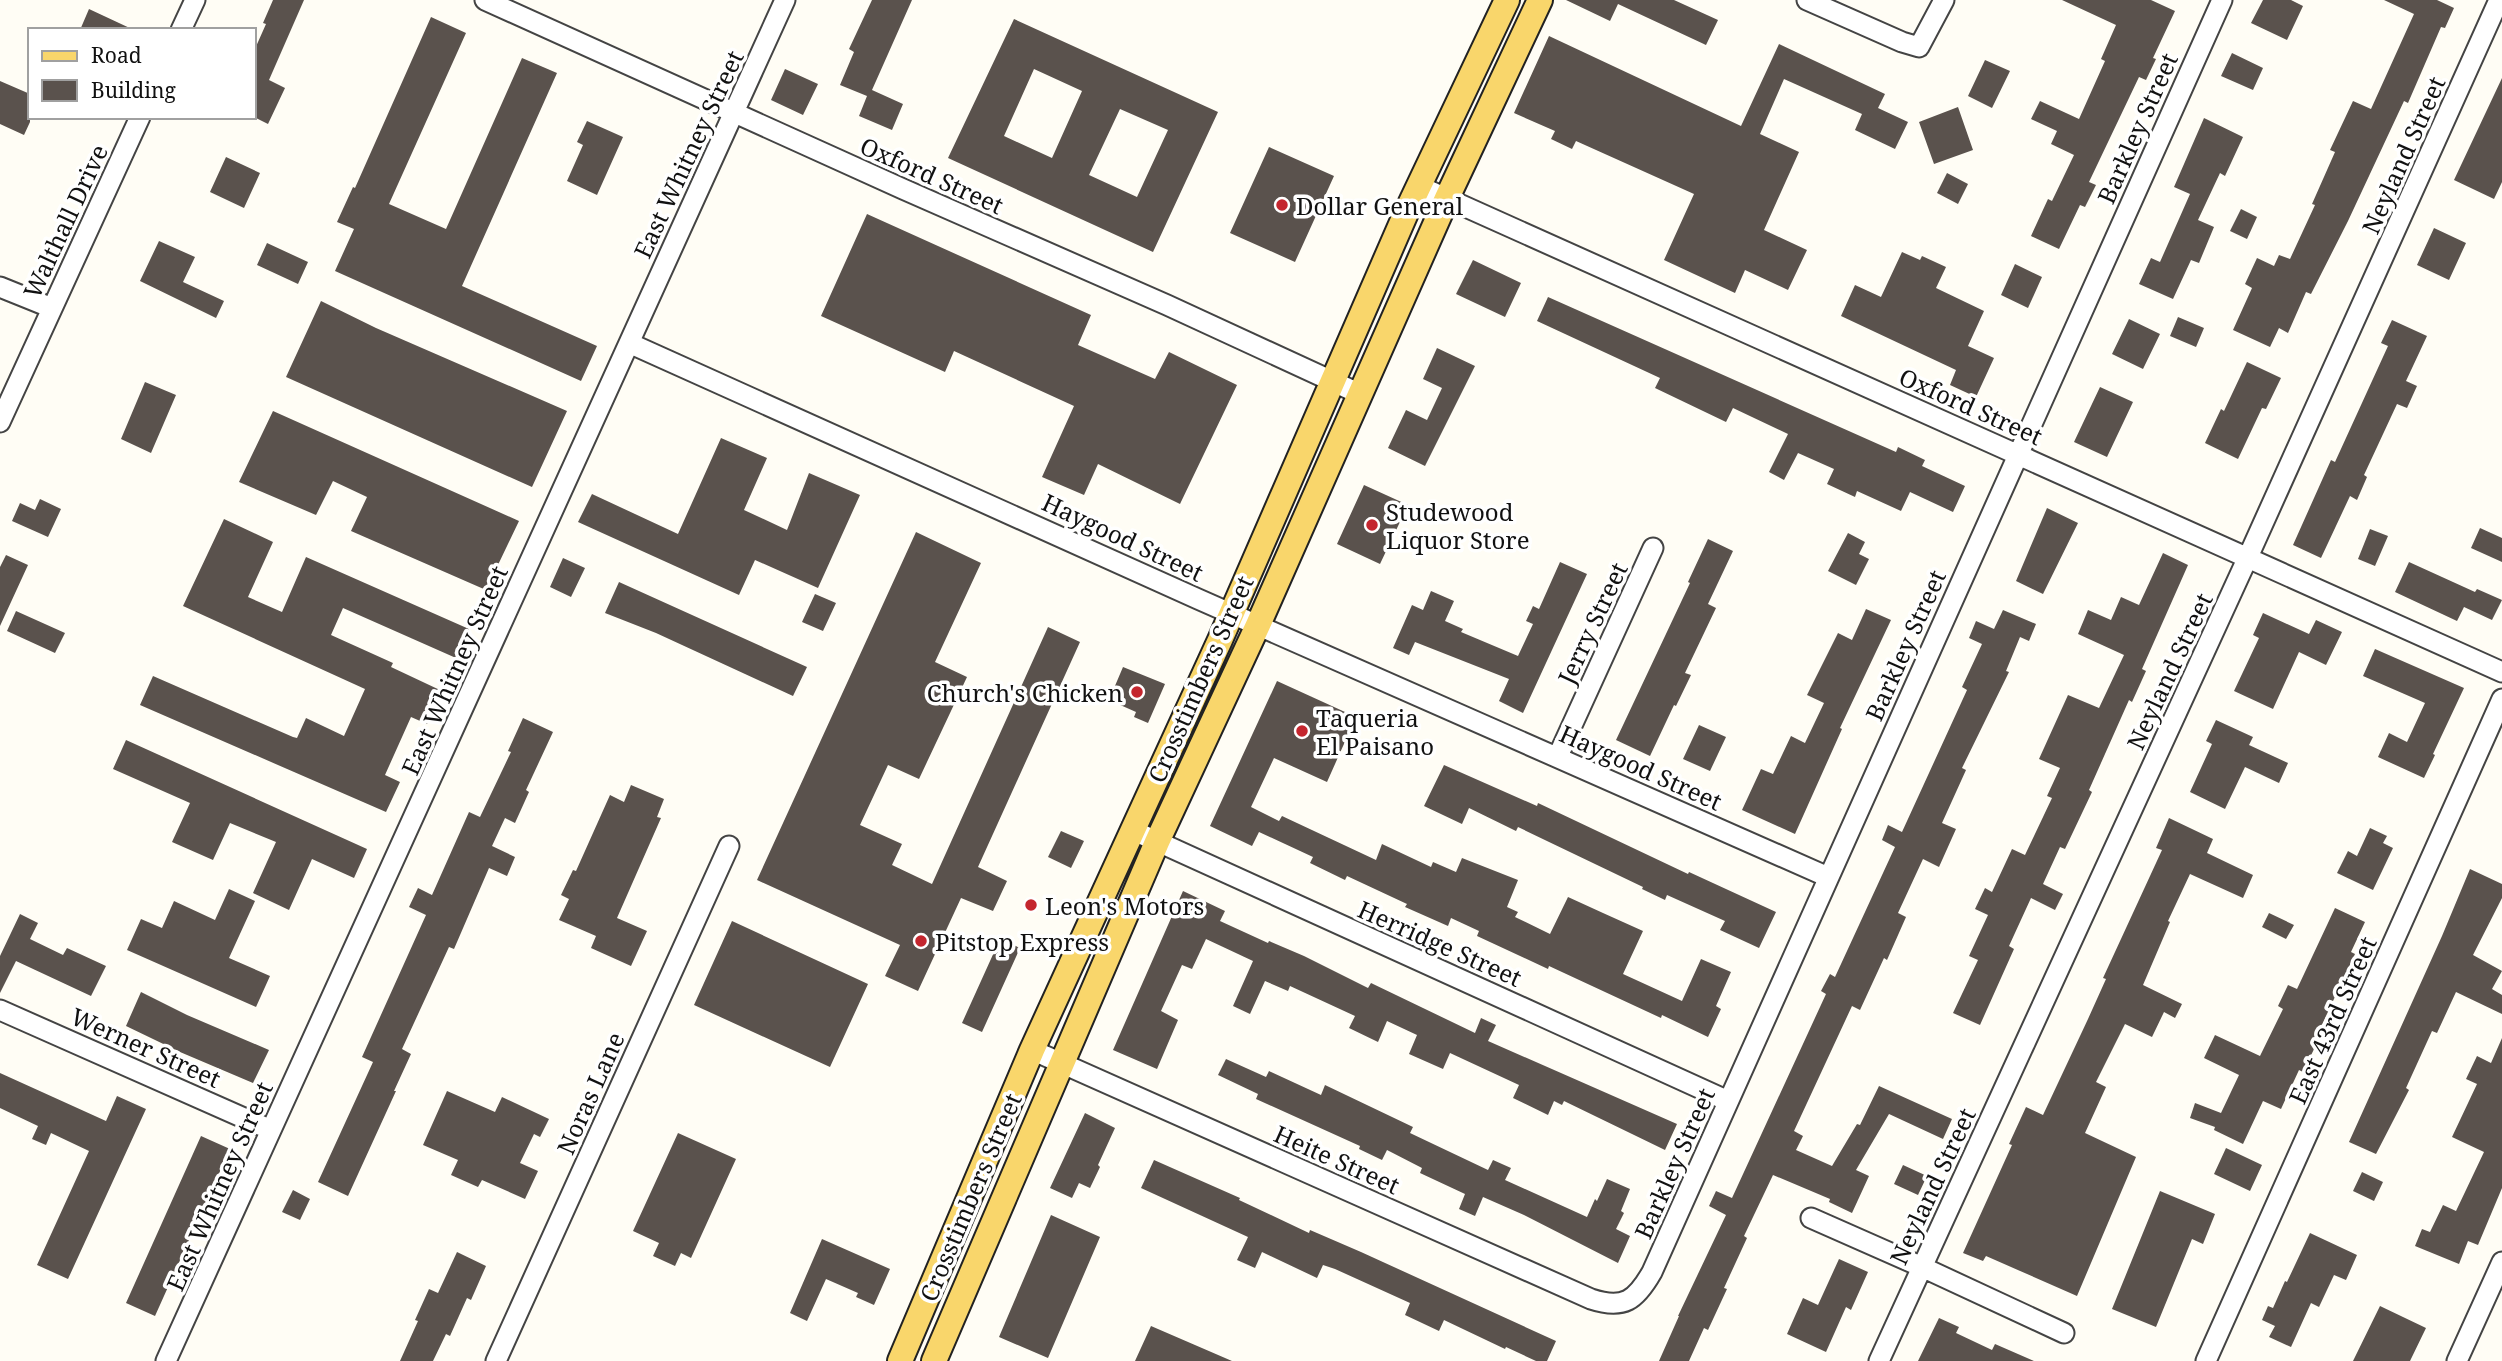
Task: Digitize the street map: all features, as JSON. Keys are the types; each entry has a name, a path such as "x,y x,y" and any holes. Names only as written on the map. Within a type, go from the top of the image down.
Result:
{"main road":[{"name":"Crosstimbers Street","path":"909,1358 1032,1049 1231,613 1419,186 1507,0"},
{"name":"Crosstimbers Street","path":"934,1361 1157,842 1258,625 1447,198 1540,0"}],"street":[{"path":"182,28 195,0"},
{"name":"Oxford Street","path":"485,0 1360,394"},
{"name":"East Whitney Street","path":"166,1361 785,0"},
{"path":"1807,0 1919,47 1944,0"},
{"name":"Barkley Street","path":"1624,1302 1641,1292 1653,1272 2222,0"},
{"name":"Neyland Street","path":"1879,1361 2248,557 2499,0"},
{"name":"Walthall Drive","path":"0,422 139,119"},
{"name":"Oxford Street","path":"1419,186 2502,672"},
{"path":"0,287 51,307"},
{"name":"Haygood Street","path":"629,343 1828,877"},
{"name":"Jerry Street","path":"1558,756 1653,548"},
{"name":"East 43rd Street","path":"2206,1361 2502,699"},
{"name":"Herridge Street","path":"1132,830 1728,1101"},
{"name":"Noras Lane","path":"496,1361 729,846"},
{"name":"Werner Street","path":"0,1010 271,1130"},
{"name":"Heite Street","path":"1032,1049 1591,1299 1608,1304 1624,1302"},
{"path":"1811,1218 2064,1334"},
{"path":"2457,1361 2502,1262"}],"building":[{"path":"273,0 304,0 269,80 285,88 268,124 256,118 256,46 266,24 263,23"},
{"path":"872,0 912,0 872,90 903,104 892,130 859,116 867,96 840,85 854,52 849,49"},
{"path":"1566,0 1674,0 1718,20 1706,45 1618,4 1610,21"},
{"path":"2062,0 2151,0 2175,11 2146,80 2139,77 2089,182 2096,185 2085,207 2080,205 2059,249 2031,236 2048,199 2052,201 2074,155 2051,144 2057,131 2031,119 2040,101 2079,119 2105,61 2101,59 2116,25"},
{"path":"2263,0 2291,0 2303,6 2287,40 2251,23"},
{"path":"2384,0 2437,0 2454,8 2445,28 2441,27 2408,103 2404,101 2311,294 2306,292 2288,333 2279,328 2270,347 2233,330 2252,288 2245,284 2257,258 2274,266 2279,255 2290,259 2315,205 2312,204 2335,152 2330,150 2353,101 2371,109 2414,14"},
{"path":"89,9 130,28 81,28"},
{"path":"431,17 466,33 389,204 446,229 522,58 557,73 462,286 597,346 581,381 335,271 354,229 337,222 353,187 355,188"},
{"path":"1014,19 1218,112 1153,252 948,158","holes":["1034,69 1082,91 1052,158 1004,136","1120,109 1168,130 1137,197 1089,175"]},
{"path":"1549,36 1741,126 1779,44 1885,94 1878,108 1908,122 1895,149 1855,130 1862,114 1784,79 1760,134 1799,152 1764,230 1807,250 1788,290 1745,270 1735,293 1664,260 1694,194 1576,141 1572,149 1551,139 1555,131 1514,113"},
{"path":"2232,53 2263,68 2253,90 2221,76"},
{"path":"1985,60 2010,71 1992,108 1968,96"},
{"path":"785,69 818,84 803,115 771,100"},
{"path":"2502,78 2502,182 2494,199 2454,180"},
{"path":"0,81 28,93 30,122 24,135 0,124"},
{"path":"1958,107 1973,150 1934,164 1919,122"},
{"path":"2204,118 2243,137 2225,176 2220,173 2198,220 2214,227 2199,263 2191,260 2173,299 2139,284 2151,258 2160,262 2190,194 2174,187"},
{"path":"587,121 623,137 597,195 567,181 583,145 577,142"},
{"name":"Dollar General","path":"1269,147 1334,176 1295,262 1230,233"},
{"path":"226,157 260,173 244,208 210,192"},
{"path":"1947,173 1968,184 1958,204 1937,193"},
{"path":"2241,209 2257,217 2247,239 2230,231"},
{"path":"867,214 1091,315 1078,345 1155,379 1169,352 1237,385 1180,504 1098,464 1084,495 1042,477 1074,406 954,351 945,372 821,316"},
{"path":"2434,228 2466,243 2449,280 2417,265"},
{"path":"159,241 195,257 183,282 224,301 216,318 140,281"},
{"path":"267,243 308,262 298,284 257,265"},
{"path":"1902,252 1920,260 1922,256 1946,267 1936,288 1984,311 1968,346 1994,358 1976,397 1950,385 1956,370 1841,316 1855,285 1881,297"},
{"path":"1473,260 1521,283 1505,317 1456,294"},
{"path":"2015,264 2042,277 2028,308 2001,295"},
{"path":"1548,297 1896,452 1898,447 1925,460 1922,466 1965,486 1953,512 1910,492 1901,511 1857,491 1855,497 1827,484 1834,469 1798,453 1784,480 1769,472 1788,434 1733,408 1726,422 1655,388 1660,378 1537,321"},
{"path":"321,301 376,328 567,411 532,487 286,377"},
{"path":"2178,317 2204,328 2196,347 2170,336"},
{"path":"2129,319 2160,334 2143,369 2112,354"},
{"path":"2392,320 2427,336 2406,381 2417,386 2407,408 2397,404 2364,475 2367,477 2357,500 2350,496 2321,558 2293,545 2331,460 2335,462 2388,346 2381,343"},
{"path":"1437,348 1475,366 1425,466 1388,448 1406,410 1427,420 1442,388 1423,379"},
{"path":"2247,362 2281,378 2266,409 2262,408 2238,459 2205,443 2221,409 2224,411"},
{"path":"145,382 176,395 151,453 121,439"},
{"path":"2100,387 2133,402 2107,457 2074,442"},
{"path":"273,411 519,521 486,590 351,531 367,497 333,481 316,515 239,482"},
{"path":"721,438 767,458 744,510 787,530 809,473 860,495 818,588 755,560 739,595 578,522 592,494 678,534"},
{"name":"Studewood Liquor Store","path":"1364,485 1408,505 1380,564 1337,544"},
{"path":"40,499 61,509 48,537 12,521 20,503 35,510"},
{"path":"2047,508 2078,523 2043,594 2016,581"},
{"path":"224,519 273,542 248,597 282,612 306,557 469,629 456,658 343,608 331,635 393,663 391,667 442,691 427,724 411,717 385,775 400,782 386,812 140,705 153,676 293,737 297,738 306,718 344,736 365,689 183,606"},
{"path":"2480,528 2502,538 2502,562 2471,548"},
{"path":"2370,529 2388,536 2375,566 2358,559"},
{"path":"916,532 981,563 935,662 967,677 919,779 888,765 860,825 902,844 892,865 932,884 1048,627 1080,642 978,867 1007,881 993,911 961,898 918,991 885,976 900,945 757,880"},
{"path":"1848,533 1865,542 1859,554 1869,559 1856,585 1828,571"},
{"path":"1708,539 1733,551 1708,604 1716,608 1685,673 1691,675 1650,756 1616,740"},
{"path":"2163,553 2188,565 2142,669 2146,671 2132,702 2129,700 2089,790 2092,792 2065,849 2060,847 2043,884 2063,894 2055,910 2031,898 2009,946 2014,949 1980,1025 1953,1013 1978,960 1969,956 1988,915 1975,909 1985,888 1992,892 2012,849 2025,855 2052,798 2047,796 2060,768 2039,759 2068,695 2099,708 2124,655 2078,634 2088,610 2111,620 2121,597 2139,605"},
{"path":"6,555 28,565 0,626 0,567"},
{"path":"563,558 585,568 571,597 550,587"},
{"path":"1560,562 1587,574 1523,713 1499,701 1509,679 1415,642 1409,655 1393,648 1412,605 1423,610 1431,591 1454,601 1445,621 1463,629 1461,632 1518,656 1533,624 1526,621 1533,606 1539,609"},
{"path":"2409,562 2475,592 2477,589 2502,600 2492,620 2464,607 2457,621 2395,592"},
{"path":"619,582 807,667 793,696 656,633 605,613"},
{"path":"815,594 836,603 823,631 802,622"},
{"path":"1866,609 1891,620 1840,728 1842,729 1795,834 1742,810 1761,769 1773,774 1791,736 1805,743 1824,703 1807,695 1838,633 1852,640"},
{"path":"2003,610 2036,624 2029,641 2020,637 2006,671 2009,672 1962,768 1966,770 1942,823 1956,829 1939,867 1923,859 1898,913 1906,917 1887,960 1884,958 1860,1010 1852,1006 1794,1131 1803,1136 1796,1150 1832,1166 1857,1124 1860,1125 1879,1086 1952,1119 1943,1139 1889,1114 1856,1170 1869,1176 1852,1213 1829,1202 1830,1199 1773,1175 1744,1236 1747,1238 1724,1288 1727,1289 1708,1330 1704,1328 1689,1361 1659,1361 1726,1215 1709,1206 1716,1191 1732,1198 1826,994 1821,991 1830,974 1835,977 1895,847 1882,840 1888,825 1902,832 1967,690 1962,687 1982,644 1969,638 1976,621 1994,629"},
{"path":"16,611 65,633 55,653 7,631"},
{"path":"2263,613 2309,634 2316,620 2342,632 2326,665 2299,652 2273,709 2234,691 2259,638 2253,635"},
{"path":"2375,649 2464,688 2424,778 2378,757 2389,733 2407,742 2425,703 2363,676"},
{"name":"Church's Chicken","path":"1123,667 1165,684 1148,723 1134,717 1136,712 1109,700"},
{"path":"1277,681 1356,717 1327,782 1274,758 1251,807 1279,821 1282,816 1376,860 1382,844 1431,867 1433,862 1456,872 1462,858 1518,880 1507,907 1518,912 1515,917 1550,934 1568,897 1643,931 1623,974 1682,1001 1701,959 1731,972 1716,1006 1721,1009 1708,1037 1549,966 1548,969 1477,936 1479,931 1451,918 1448,926 1347,876 1345,880 1310,863 1313,857 1259,832 1252,846 1210,826"},
{"path":"523,718 553,732 526,790 529,792 515,823 505,818 492,846 515,857 507,876 489,868 454,949 449,947 402,1049 411,1054 348,1196 318,1182 373,1062 362,1057 426,915 409,907 418,888 432,895 469,812 480,817 511,752 508,751"},
{"path":"2216,720 2253,737 2249,745 2288,763 2279,783 2245,767 2225,809 2190,792 2212,744 2206,741"},
{"path":"1699,725 1726,737 1710,771 1683,759"},
{"path":"126,740 367,849 354,878 312,859 289,910 253,893 276,842 230,823 213,860 172,842 190,803 113,769"},
{"path":"1444,765 1537,806 1538,803 1776,912 1759,948 1720,930 1725,921 1667,895 1665,900 1518,827 1516,831 1469,808 1462,824 1424,806"},
{"path":"631,785 664,799 657,817 661,818 617,918 647,931 631,966 591,948 596,936 559,920 569,899 561,895 573,870 576,871 610,795 624,802"},
{"path":"2169,818 2213,839 2207,853 2253,875 2243,898 2190,874 2143,985 2182,1004 2175,1018 2164,1012 2152,1037 2125,1024 2096,1082 2106,1087 2085,1133 2136,1157 2077,1296 1986,1256 1983,1261 1963,1253 2012,1145 2009,1144 2026,1107 2043,1115 2162,850 2156,848"},
{"path":"2370,828 2387,836 2383,843 2393,848 2373,890 2337,873 2348,851 2357,856"},
{"path":"1061,831 1084,841 1071,868 1048,857"},
{"path":"2470,869 2502,884 2502,898 2473,955 2502,971 2492,989 2502,995 2502,1014 2456,992 2437,1033 2432,1031 2406,1088 2409,1090 2376,1154 2349,1142"},
{"path":"229,889 255,901 229,958 270,976 256,1007 127,950 141,919 162,928 174,901 215,920"},
{"path":"1183,891 1225,911 1220,921 1304,956 1368,988 1371,983 1475,1033 1481,1018 1496,1025 1488,1041 1677,1124 1665,1150 1564,1101 1562,1105 1554,1101 1548,1115 1513,1098 1519,1085 1450,1053 1443,1069 1409,1054 1417,1035 1387,1021 1378,1042 1349,1028 1355,1016 1290,986 1288,991 1265,981 1250,1014 1233,1006 1253,961 1206,939 1192,969 1182,965 1161,1011 1178,1020 1157,1069 1113,1050"},
{"path":"2335,908 2365,922 2351,952 2355,954 2312,1046 2315,1047 2303,1072 2299,1070 2281,1109 2263,1101 2243,1144 2214,1130 2215,1127 2190,1118 2195,1103 2221,1113 2239,1075 2204,1058 2215,1035 2260,1056 2283,1009 2278,1006 2288,985 2297,989"},
{"path":"2269,913 2294,925 2286,939 2262,927"},
{"path":"20,914 38,923 30,939 63,955 67,948 106,966 91,996 16,961 0,993 0,956"},
{"path":"732,921 868,984 830,1067 694,1005"},
{"name":"Pitstop Express","path":"1000,939 1020,948 982,1032 962,1023"},
{"path":"141,992 269,1050 253,1083 126,1026"},
{"path":"2502,1038 2502,1188 2478,1245 2468,1241 2459,1264 2415,1246 2422,1229 2430,1232 2443,1205 2456,1211 2484,1152 2452,1137 2477,1084 2466,1079 2477,1056 2491,1063"},
{"path":"1226,1059 1266,1077 1269,1071 1321,1095 1325,1085 1413,1127 1410,1133 1488,1170 1493,1160 1511,1168 1505,1180 1587,1217 1607,1179 1630,1189 1621,1211 1624,1213 1616,1229 1630,1236 1618,1263 1483,1197 1475,1216 1459,1209 1465,1194 1420,1173 1422,1168 1387,1150 1382,1160 1359,1149 1360,1146 1256,1099 1258,1094 1218,1075"},
{"path":"0,1073 106,1121 117,1096 146,1109 68,1279 37,1265 89,1151 51,1133 46,1145 32,1139 38,1126 0,1108"},
{"path":"447,1091 495,1112 502,1097 549,1119 540,1137 534,1134 520,1163 538,1171 525,1199 482,1180 478,1187 451,1175 458,1160 423,1145"},
{"path":"1085,1113 1115,1128 1090,1188 1079,1183 1072,1198 1050,1188"},
{"path":"678,1133 736,1159 691,1258 681,1253 675,1266 653,1256 659,1243 633,1231"},
{"path":"201,1136 230,1149 155,1316 126,1303"},
{"path":"2226,1148 2262,1165 2250,1191 2214,1174"},
{"path":"1154,1160 1240,1198 1239,1200 1309,1233 1310,1230 1361,1252 1556,1341 1547,1361 1536,1361 1506,1347 1505,1349 1444,1320 1439,1331 1405,1315 1410,1303 1323,1265 1317,1278 1262,1252 1255,1268 1237,1260 1248,1237 1141,1188"},
{"path":"1903,1165 1927,1176 1918,1195 1894,1184"},
{"path":"2362,1172 2383,1182 2374,1201 2353,1191"},
{"path":"293,1190 310,1199 300,1220 282,1212"},
{"path":"2160,1191 2215,1214 2203,1244 2192,1239 2156,1327 2112,1309"},
{"path":"1051,1215 1100,1237 1048,1358 999,1337"},
{"path":"2310,1233 2357,1255 2346,1280 2334,1275 2319,1307 2311,1303 2291,1347 2269,1337 2275,1326 2262,1320 2268,1306 2273,1308"},
{"path":"822,1239 890,1269 874,1305 856,1297 858,1293 826,1279 807,1321 790,1313"},
{"path":"457,1252 486,1266 471,1300 467,1298 450,1336 446,1334 433,1361 400,1361 429,1289 438,1293"},
{"path":"1839,1259 1868,1272 1851,1310 1846,1307 1826,1352 1787,1334 1803,1298 1818,1305"},
{"path":"2380,1306 2426,1328 2410,1361 2353,1361"},
{"path":"1939,1318 1959,1327 1956,1333 1992,1350 1995,1344 2034,1361 1918,1361"},
{"path":"1151,1326 1232,1361 1135,1361"}],"place":[{"name":"Dollar General","path":"1282,205"},
{"name":"Studewood Liquor Store","path":"1372,525"},
{"name":"Church's Chicken","path":"1137,692"},
{"name":"Taqueria El Paisano","path":"1302,731"},
{"name":"Leon's Motors","path":"1031,905"},
{"name":"Pitstop Express","path":"921,941"}]}
